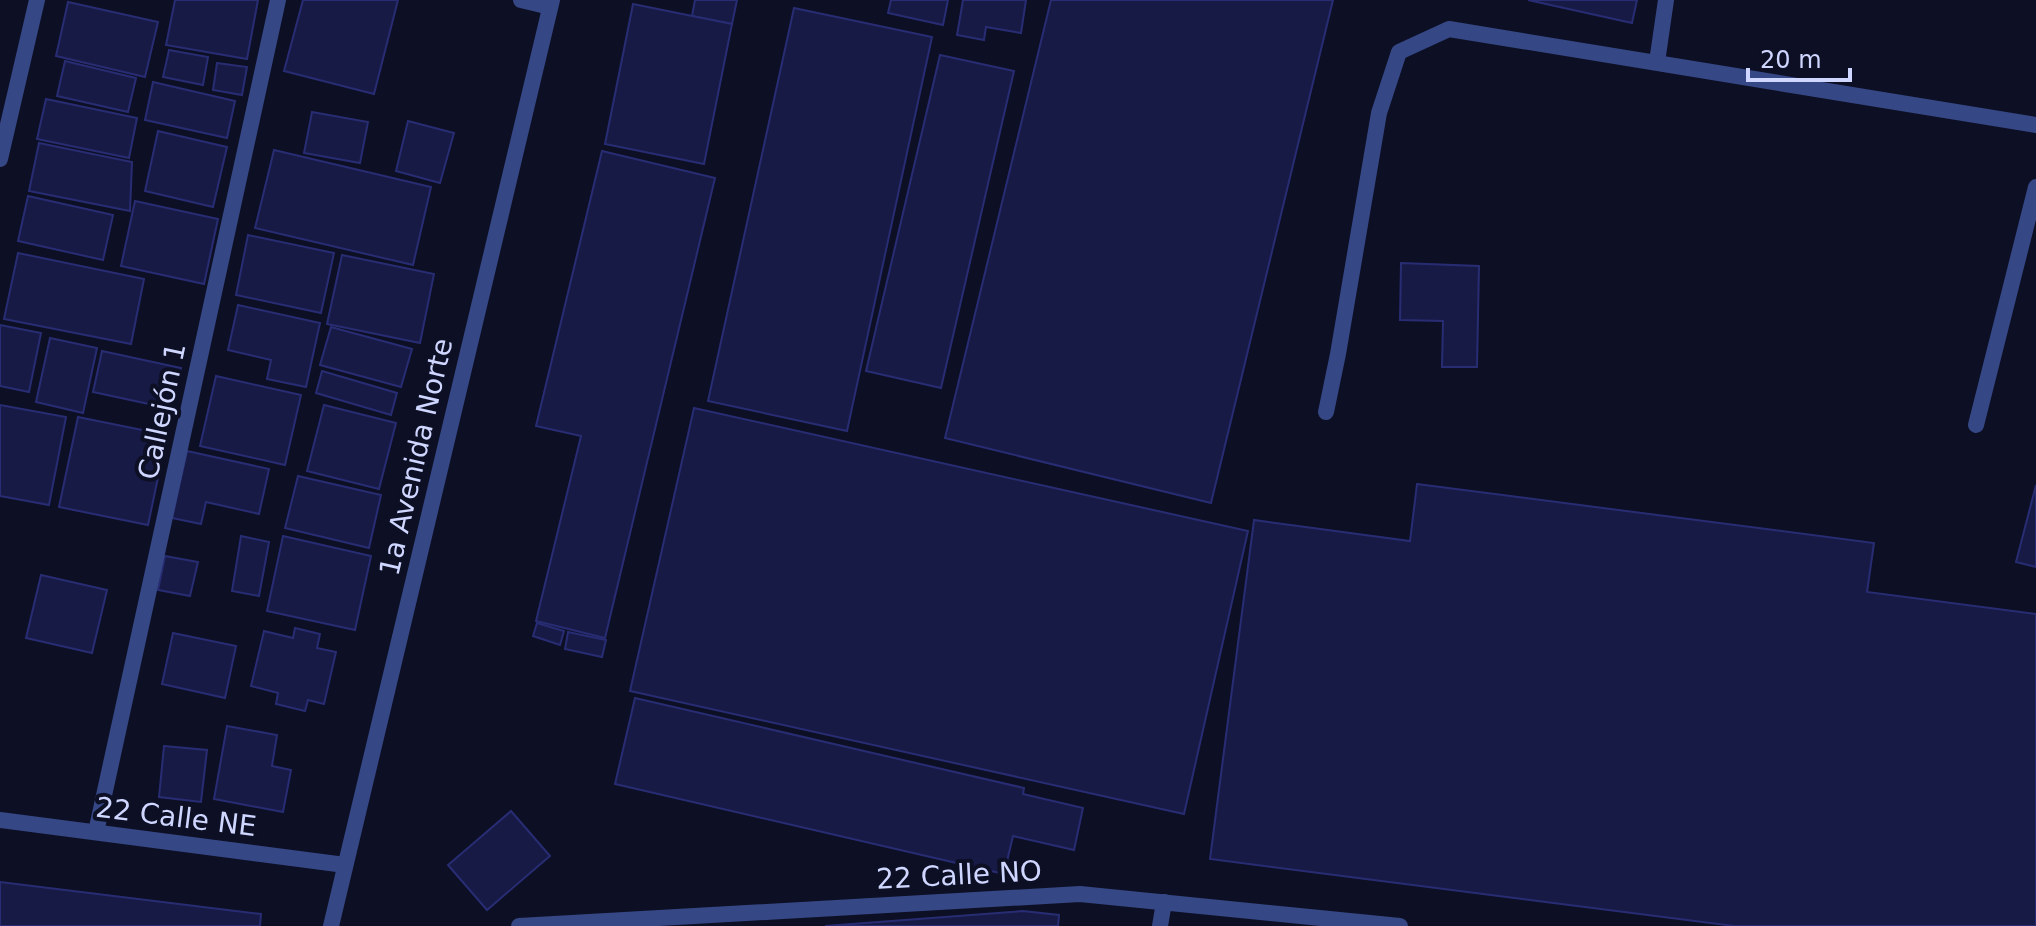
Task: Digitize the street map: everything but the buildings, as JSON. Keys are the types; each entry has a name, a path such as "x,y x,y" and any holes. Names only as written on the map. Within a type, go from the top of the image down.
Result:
{"street":[{"path":"0,159 37,0"},
{"name":"Callejón 1","path":"96,832 278,0"},
{"path":"521,0 551,4"},
{"path":"1657,62 1666,0"},
{"name":"1a Avenida Norte","path":"331,926 551,4"},
{"path":"1326,412 1379,113 1399,52 1449,29 2036,125"},
{"path":"1976,425 2036,187"},
{"name":"22 Calle NE","path":"0,820 345,865"},
{"name":"22 Calle NO","path":"519,926 1080,894 1400,926"},
{"path":"1160,926 1164,902"}]}
